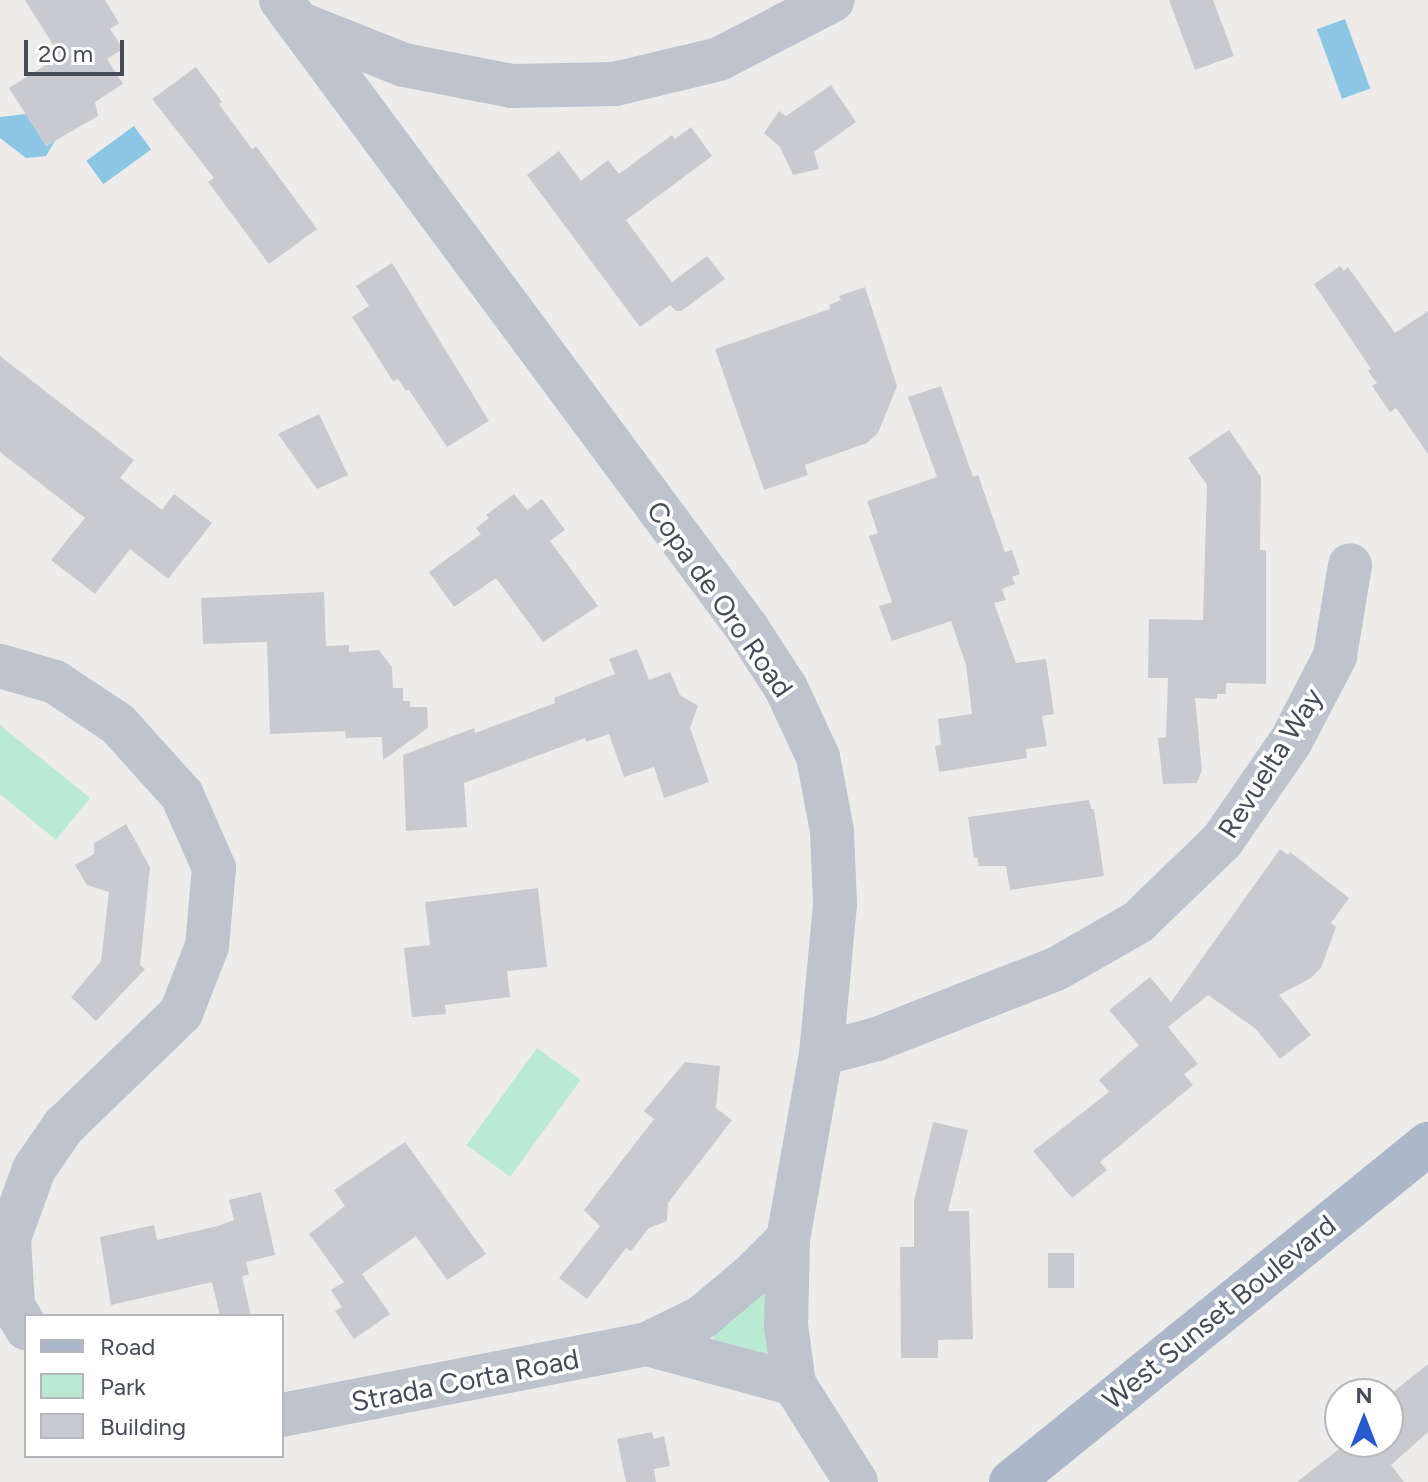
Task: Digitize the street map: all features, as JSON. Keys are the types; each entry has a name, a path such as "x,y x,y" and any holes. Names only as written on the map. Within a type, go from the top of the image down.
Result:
{"main road":[{"name":"West Sunset Boulevard","path":"1011,1482 1428,1144"}],"street":[{"path":"290,12 404,65 512,86 615,84 719,59 833,0"},
{"name":"Copa de Oro Road","path":"290,12 747,628 786,688 818,757 832,831 835,904 821,1054 788,1239 786,1325 794,1384 856,1482"},
{"name":"Revuelta Way","path":"821,1054 877,1039 1056,969 1138,922 1222,841 1291,741 1335,656 1350,565"},
{"path":"0,666 55,682 118,724 182,795 214,868 207,946 181,1013 63,1127 34,1169 9,1238 13,1306 24,1325"},
{"name":"Strada Corta Road","path":"284,1415 647,1344 702,1317 751,1276 788,1239"},
{"name":"Strada Corta Road","path":"647,1344 794,1384"}],"green space":[{"path":"0,725 90,798 56,840 0,794"},
{"path":"537,1048 581,1080 510,1177 466,1145"},
{"path":"767,1290 769,1351 766,1354 714,1339 713,1335"}],"water":[{"path":"1345,19 1370,89 1342,99 1317,29"},
{"path":"26,114 46,146 55,141 46,156 26,158 0,138 0,117"},
{"path":"134,126 151,149 103,184 86,161"}],"building":[{"path":"25,0 105,0 119,23 110,29 123,49 107,59 123,84 95,102 98,116 46,146 9,88 60,56"},
{"path":"1169,0 1213,0 1234,56 1195,70"},
{"path":"196,67 252,149 256,146 317,229 269,264 208,182 214,178 152,99"},
{"path":"831,85 856,122 814,152 819,169 793,175 780,147 764,133 779,111 786,116"},
{"path":"691,127 712,156 626,220 672,282 707,256 725,279 681,311 670,305 640,327 527,175 559,151 581,181 608,160 619,174 672,135 675,139"},
{"path":"392,263 489,421 447,447 409,390 406,391 398,379 393,381 352,317 369,306 356,286"},
{"path":"1340,266 1344,271 1348,267 1395,333 1428,311 1428,454 1396,408 1390,412 1372,386 1377,383 1368,371 1371,369 1314,284"},
{"path":"865,287 897,386 878,433 867,443 805,465 808,475 764,490 715,349 830,309 829,305 841,300 839,296"},
{"path":"0,356 134,460 120,478 162,510 174,494 212,523 168,579 130,549 95,594 51,560 85,518 0,452"},
{"path":"941,386 973,477 978,475 1005,552 1012,550 1020,574 1012,577 1015,584 1002,589 1006,600 994,603 1016,663 1046,659 1054,714 1042,716 1047,746 1026,749 1027,758 939,772 935,746 941,745 938,719 972,714 966,665 951,621 892,641 879,606 892,602 869,536 878,533 867,501 937,477 908,397"},
{"path":"319,414 348,475 317,489 278,434"},
{"path":"1229,430 1261,477 1260,550 1266,550 1266,684 1226,683 1226,694 1217,694 1217,699 1195,698 1202,770 1197,783 1163,784 1158,738 1166,737 1168,678 1148,678 1149,619 1203,620 1207,485 1188,458"},
{"path":"514,494 527,510 542,499 565,530 550,541 598,606 543,642 496,578 454,607 429,572 481,534 476,528 489,518 486,515"},
{"path":"324,592 326,646 349,645 349,652 379,650 392,667 393,688 403,688 403,701 410,701 410,707 427,707 428,728 383,760 382,737 346,738 345,731 270,734 267,642 203,644 201,598"},
{"path":"637,649 649,680 670,672 680,695 698,706 690,728 709,782 664,798 654,767 624,777 609,734 586,742 585,738 464,783 467,827 406,831 403,755 474,728 475,733 555,703 554,698 615,674 609,659"},
{"path":"1089,800 1091,809 1094,809 1104,876 1010,890 1006,866 979,866 977,857 974,858 968,817"},
{"path":"126,824 150,867 140,965 145,969 96,1021 71,997 101,961 109,892 87,885 75,865 94,854 94,843"},
{"path":"1280,849 1288,855 1290,852 1349,898 1331,923 1336,927 1321,968 1311,978 1279,995 1311,1035 1280,1059 1256,1029 1208,995 1168,1027 1198,1064 1184,1074 1193,1085 1100,1162 1107,1170 1072,1198 1033,1151 1109,1092 1099,1080 1139,1045 1109,1010 1150,977 1171,1002"},
{"path":"538,888 547,967 507,971 510,997 445,1005 446,1014 412,1017 404,948 430,945 425,902"},
{"path":"685,1062 720,1066 716,1108 732,1120 668,1203 667,1221 649,1228 631,1251 626,1248 587,1299 559,1278 600,1226 584,1210 654,1119 644,1111"},
{"path":"933,1122 968,1130 948,1211 969,1211 973,1339 938,1340 938,1358 901,1358 900,1247 914,1247 914,1201"},
{"path":"405,1142 486,1254 447,1280 416,1236 362,1274 390,1314 354,1339 335,1311 342,1307 331,1290 344,1282 309,1234 345,1206 334,1190"},
{"path":"261,1192 275,1255 246,1262 249,1275 242,1276 251,1314 220,1314 212,1282 111,1305 100,1237 154,1225 157,1240 218,1226 234,1220 229,1200"},
{"path":"1048,1253 1074,1253 1074,1288 1048,1288"},
{"path":"1428,1364 1428,1432 1404,1453 1404,1383"},
{"path":"652,1432 654,1439 664,1436 670,1466 654,1469 656,1482 626,1482 617,1439"},
{"path":"1328,1458 1399,1458 1391,1465 1404,1482 1297,1482"}]}
